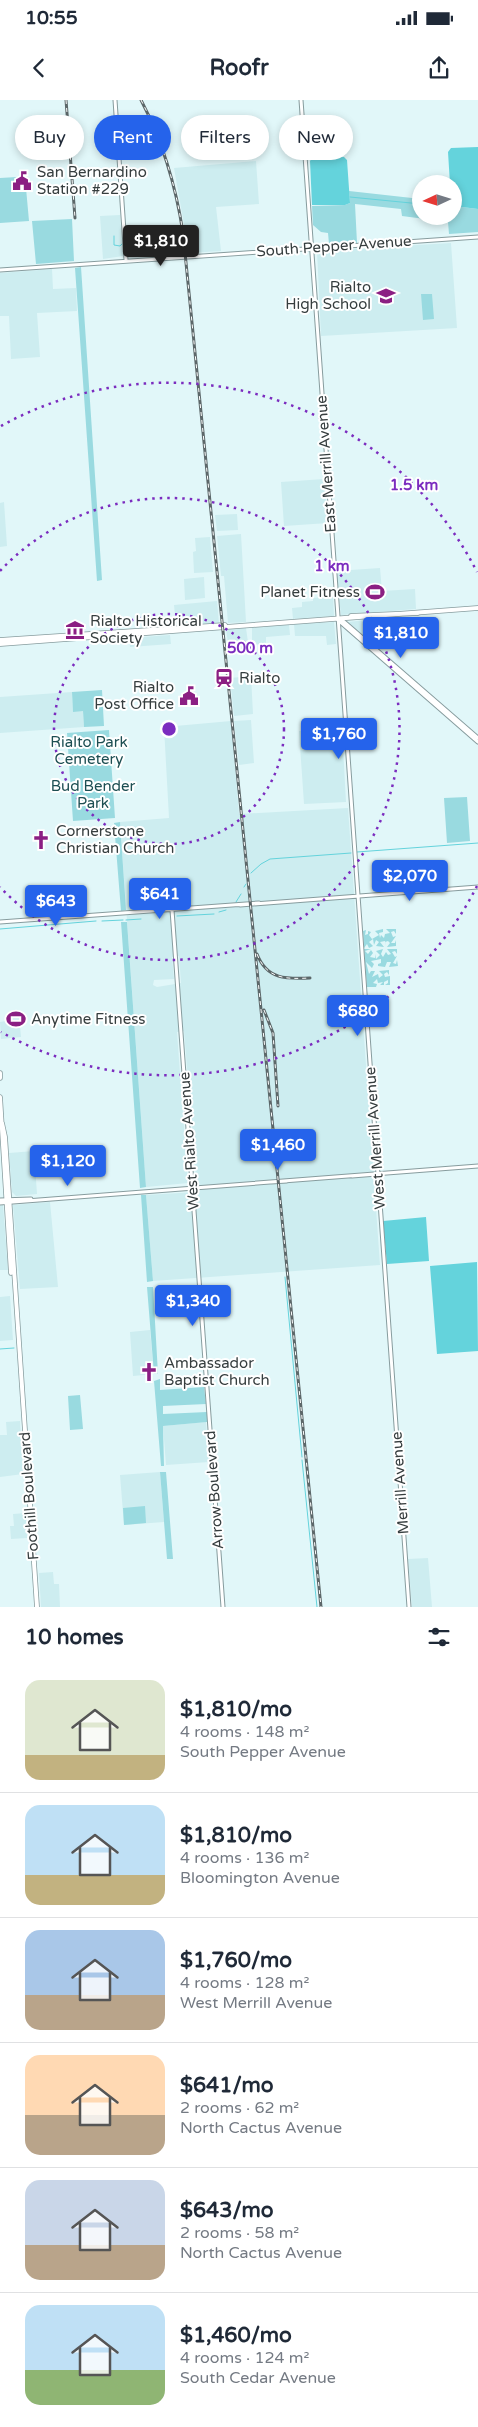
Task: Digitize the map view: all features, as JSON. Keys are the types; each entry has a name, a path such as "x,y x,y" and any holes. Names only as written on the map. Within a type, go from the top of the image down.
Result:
{"main road":[{"path":"115,100 126,260"},
{"name":"East Merrill Avenue","path":"301,100 337,618"},
{"name":"South Pepper Avenue","path":"0,270 478,237"},
{"path":"337,618 347,619 478,608"},
{"path":"0,640 232,626 370,614 418,613"},
{"path":"337,618 347,624 478,738"},
{"path":"337,618 478,742"},
{"name":"West Merrill Avenue","path":"337,618 391,1359"},
{"path":"347,619 347,624"},
{"path":"0,644 126,633"},
{"path":"0,922 478,888"},
{"name":"West Rialto Avenue","path":"172,910 206,1372"},
{"path":"0,1073 0,1078"},
{"path":"0,1097 7,1170 7,1201"},
{"path":"2,1123 0,1130 7,1201"},
{"path":"0,1130 5,1147"},
{"path":"2,1155 7,1170"},
{"path":"0,1201 478,1166"},
{"name":"Foothill Boulevard","path":"7,1201 37,1607"},
{"name":"Merrill Avenue","path":"391,1359 409,1607"},
{"name":"Arrow Boulevard","path":"206,1372 223,1607"}],"shaded area":[{"path":"478,147 478,209 462,207 462,175 449,175 448,152 451,148"},
{"path":"347,160 350,203 345,205 312,205 310,161"},
{"path":"256,161 259,204 216,207 221,251 189,253 174,168"},
{"path":"120,215 123,256 103,259 100,216"},
{"name":"Rialto High School","path":"451,243 457,328 321,336 317,251"},
{"path":"52,269 53,289 76,288 77,311 37,313 40,357 11,359 9,316 0,316 0,273"},
{"path":"324,479 328,523 284,526 281,482"},
{"path":"4,502 7,546 0,547 0,503"},
{"path":"237,514 238,530 217,531 215,515"},
{"path":"241,534 246,622 228,623 224,576 221,576 217,536"},
{"path":"210,537 213,572 194,573 193,552 196,551 195,538"},
{"path":"380,568 382,591 415,589 416,609 341,615 336,571"},
{"path":"204,577 205,598 185,600 184,579"},
{"path":"333,596 334,616 293,619 292,608 302,607 302,602 313,601 313,598"},
{"path":"217,601 219,623 176,625 174,605"},
{"path":"377,619 378,633 370,641 347,622"},
{"path":"334,622 336,644 327,645 326,636 295,636 294,624"},
{"path":"289,625 290,635 266,637 266,644 252,645 252,627"},
{"path":"246,628 249,649 229,650 226,629"},
{"path":"170,635 171,644 130,647 129,638"},
{"path":"251,676 253,714 234,716 230,678"},
{"path":"72,692 73,711 83,711 84,727 0,733 0,697"},
{"path":"251,720 254,763 239,765 234,721"},
{"path":"231,721 239,814 348,808 380,1265 153,1281 146,1195 196,1192 197,1190 184,1031 177,1032 188,1183 146,1187 120,822 169,818 164,727","holes":["179,956 181,983 157,987 153,985 154,980 174,979 172,957"]},
{"path":"313,730 315,749 343,747 346,802 304,804 299,731"},
{"path":"19,1015 21,1037 1,1039 0,1022 6,1021 6,1017"},
{"path":"34,1151 37,1194 16,1196 12,1192 9,1153"},
{"path":"50,1202 58,1287 20,1289 13,1205"},
{"path":"3,1205 8,1270 0,1270 0,1206"},
{"path":"426,1217 429,1261 387,1264 383,1221"},
{"path":"477,1262 478,1351 437,1354 430,1266"},
{"path":"10,1296 13,1340 0,1341 0,1297"},
{"path":"150,1330 154,1374 133,1376 130,1332"},
{"path":"20,1421 23,1474 0,1477 0,1435 7,1435 6,1422"},
{"path":"206,1422 209,1462 166,1465 163,1426"},
{"path":"160,1472 164,1522 124,1525 120,1475"},
{"path":"26,1513 27,1538 11,1539 10,1526 14,1526 13,1514"},
{"path":"428,1558 432,1607 412,1607 408,1559"},
{"path":"53,1572 54,1584 59,1584 60,1607 41,1607 39,1573"}],"green space":[{"path":"17,177 18,188 26,188 29,221 0,223 0,178"},
{"path":"349,191 412,198 412,217 402,216 401,209 355,204 357,243 329,244 328,233 321,232 313,225 312,206 345,205 350,203"},
{"path":"462,207 478,209 478,232 449,234 448,225 462,225"},
{"path":"72,219 74,261 36,264 32,221"},
{"path":"81,267 102,580 97,581 75,268"},
{"path":"421,294 432,294 434,319 423,320"},
{"path":"102,690 104,726 84,727 83,711 73,712 72,692"},
{"path":"109,730 115,818 73,821 67,733"},
{"path":"467,797 470,841 447,843 444,798"},
{"path":"120,822 126,910 121,911 114,823"},
{"path":"121,922 127,922 146,1187 140,1188"},
{"path":"383,929 383,932 379,933 380,938 381,935 384,938 385,934 390,933 386,929 396,929 396,934 394,931 391,932 393,937 396,936 391,943 395,943 396,940 396,946 387,947 390,943 385,941 380,942 384,947 376,946 379,942 376,940 374,945 373,939 369,942 373,946 369,948 367,944 364,948 363,931 366,930 365,935 368,934 368,931 371,932 369,935 372,939 379,935 375,931"},
{"path":"364,949 371,949 365,951 368,954 371,950 373,953 370,957 375,958 375,954 376,959 380,955 376,951 383,949 381,954 383,957 386,952 388,955 391,954 387,949 397,949 397,954 395,951 392,952 395,957 397,956 393,963 396,964 397,960 398,966 389,967 391,962 387,962 385,967 378,966 381,963 381,959 371,961 374,964 372,968 366,962 369,974 371,971 375,971 372,977 378,974 379,978 383,975 379,971 389,970 389,975 387,972 384,974 385,977 390,976 390,985 385,985 388,983 388,980 384,982 384,985 380,985 383,982 378,983 377,979 373,983 377,984 376,987 367,987"},
{"path":"141,1195 146,1195 153,1281 147,1282"},
{"path":"147,1287 153,1287 158,1374 154,1374"},
{"path":"160,1379 160,1390 204,1387 206,1404 163,1406 163,1414 207,1412 207,1422 163,1426 164,1466 161,1466 154,1381"},
{"path":"80,1395 83,1429 70,1430 68,1396"},
{"path":"160,1472 166,1472 173,1559 167,1559"},
{"path":"145,1506 146,1523 124,1525 123,1508"}],"waterway":[{"path":"350,197 412,203"},
{"path":"114,236 114,245 120,246 122,244"},
{"path":"357,852 478,843"},
{"path":"251,873 270,859 351,853"},
{"path":"236,902 241,894"},
{"path":"219,912 226,910"},
{"path":"177,916 214,914"},
{"path":"126,920 141,919"},
{"path":"102,921 123,920"},
{"path":"0,929 96,921"},
{"path":"285,1277 302,1457"},
{"path":"0,1349 14,1348"},
{"path":"302,1460 317,1607"}],"railway":[{"path":"66,100 75,218"},
{"path":"141,100 156,132 168,165 183,233 321,1607"},
{"path":"257,954 261,963 272,973 286,978 310,978"},
{"path":"264,1010 273,1033 278,1106"}],"place":[{"name":"San Bernardino Station #229","path":"22,181"},
{"name":"Rialto High School","path":"386,296"},
{"name":"Planet Fitness","path":"375,592"},
{"name":"Rialto Historical Society","path":"75,630"},
{"name":"Rialto","path":"224,678"},
{"name":"Rialto Post Office","path":"189,696"},
{"name":"Cornerstone Christian Church","path":"41,840"},
{"name":"Anytime Fitness","path":"16,1019"},
{"name":"Ambassador Baptist Church","path":"149,1372"}],"park label":[{"name":"Rialto Park Cemetery","path":"89,750"},
{"name":"Bud Bender Park","path":"93,794"}]}
